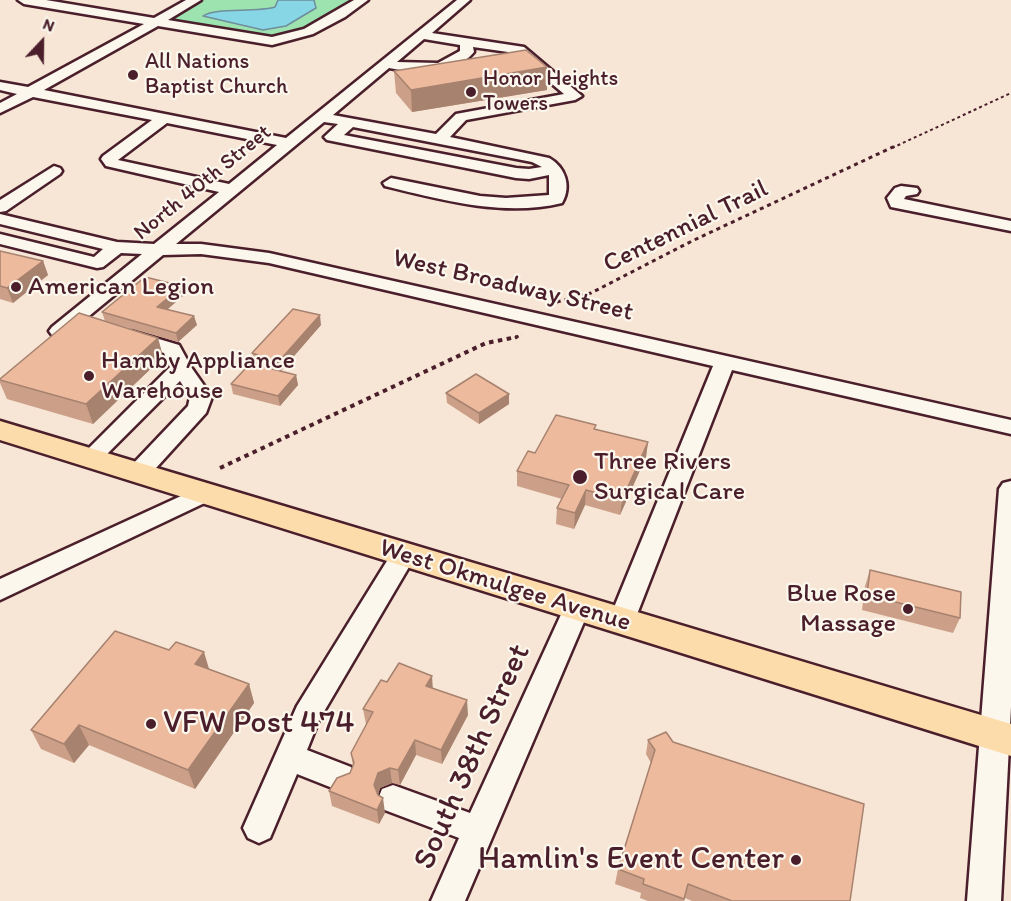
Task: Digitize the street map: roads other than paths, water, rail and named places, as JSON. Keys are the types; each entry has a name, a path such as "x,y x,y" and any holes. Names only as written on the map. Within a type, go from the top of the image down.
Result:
{"main road":[{"name":"West Okmulgee Avenue","path":"0,430 138,473 212,481 404,555 1004,737"}],"street":[{"path":"24,0 266,41 299,37 362,0"},
{"path":"0,109 195,0"},
{"name":"North 40th Street","path":"45,343 464,0"},
{"path":"422,35 519,50 575,96 461,117 440,139"},
{"path":"386,64 435,68 451,64 467,52 466,42"},
{"path":"0,86 291,143"},
{"path":"322,117 540,159 553,169 560,180 556,198 506,204 391,183"},
{"path":"165,118 115,153 109,159 112,163 234,190"},
{"path":"350,122 332,137 516,173 529,174 553,169"},
{"path":"0,207 54,171"},
{"path":"911,191 901,192 895,198 897,202 1011,226"},
{"name":"West Broadway Street","path":"4,224 117,247 233,252 1011,427"},
{"path":"0,239 97,263 117,247"},
{"path":"73,320 95,327"},
{"path":"117,333 172,349 181,368 201,397 198,408 138,473"},
{"path":"621,622 725,362"},
{"path":"90,458 181,368"},
{"path":"0,590 212,481"},
{"path":"984,901 1004,737 1011,489"},
{"path":"259,828 307,715 404,555"},
{"name":"South 38th Street","path":"448,901 477,830 542,684 562,647 577,608"},
{"path":"289,757 340,777"},
{"path":"393,799 477,830"}],"water":[{"path":"278,0 314,0 316,8 286,26 263,30 203,16 216,12 267,9 275,7"}],"place":[{"name":"All Nations Baptist Church","path":"133,75"},
{"name":"Honor Heights Towers","path":"471,92"},
{"name":"American Legion","path":"16,287"},
{"name":"Hamby Appliance Warehouse","path":"89,376"},
{"name":"Three Rivers Surgical Care","path":"580,477"},
{"name":"Blue Rose Massage","path":"908,609"},
{"name":"VFW Post 474","path":"151,724"},
{"name":"Hamlin's Event Center","path":"796,860"}]}
